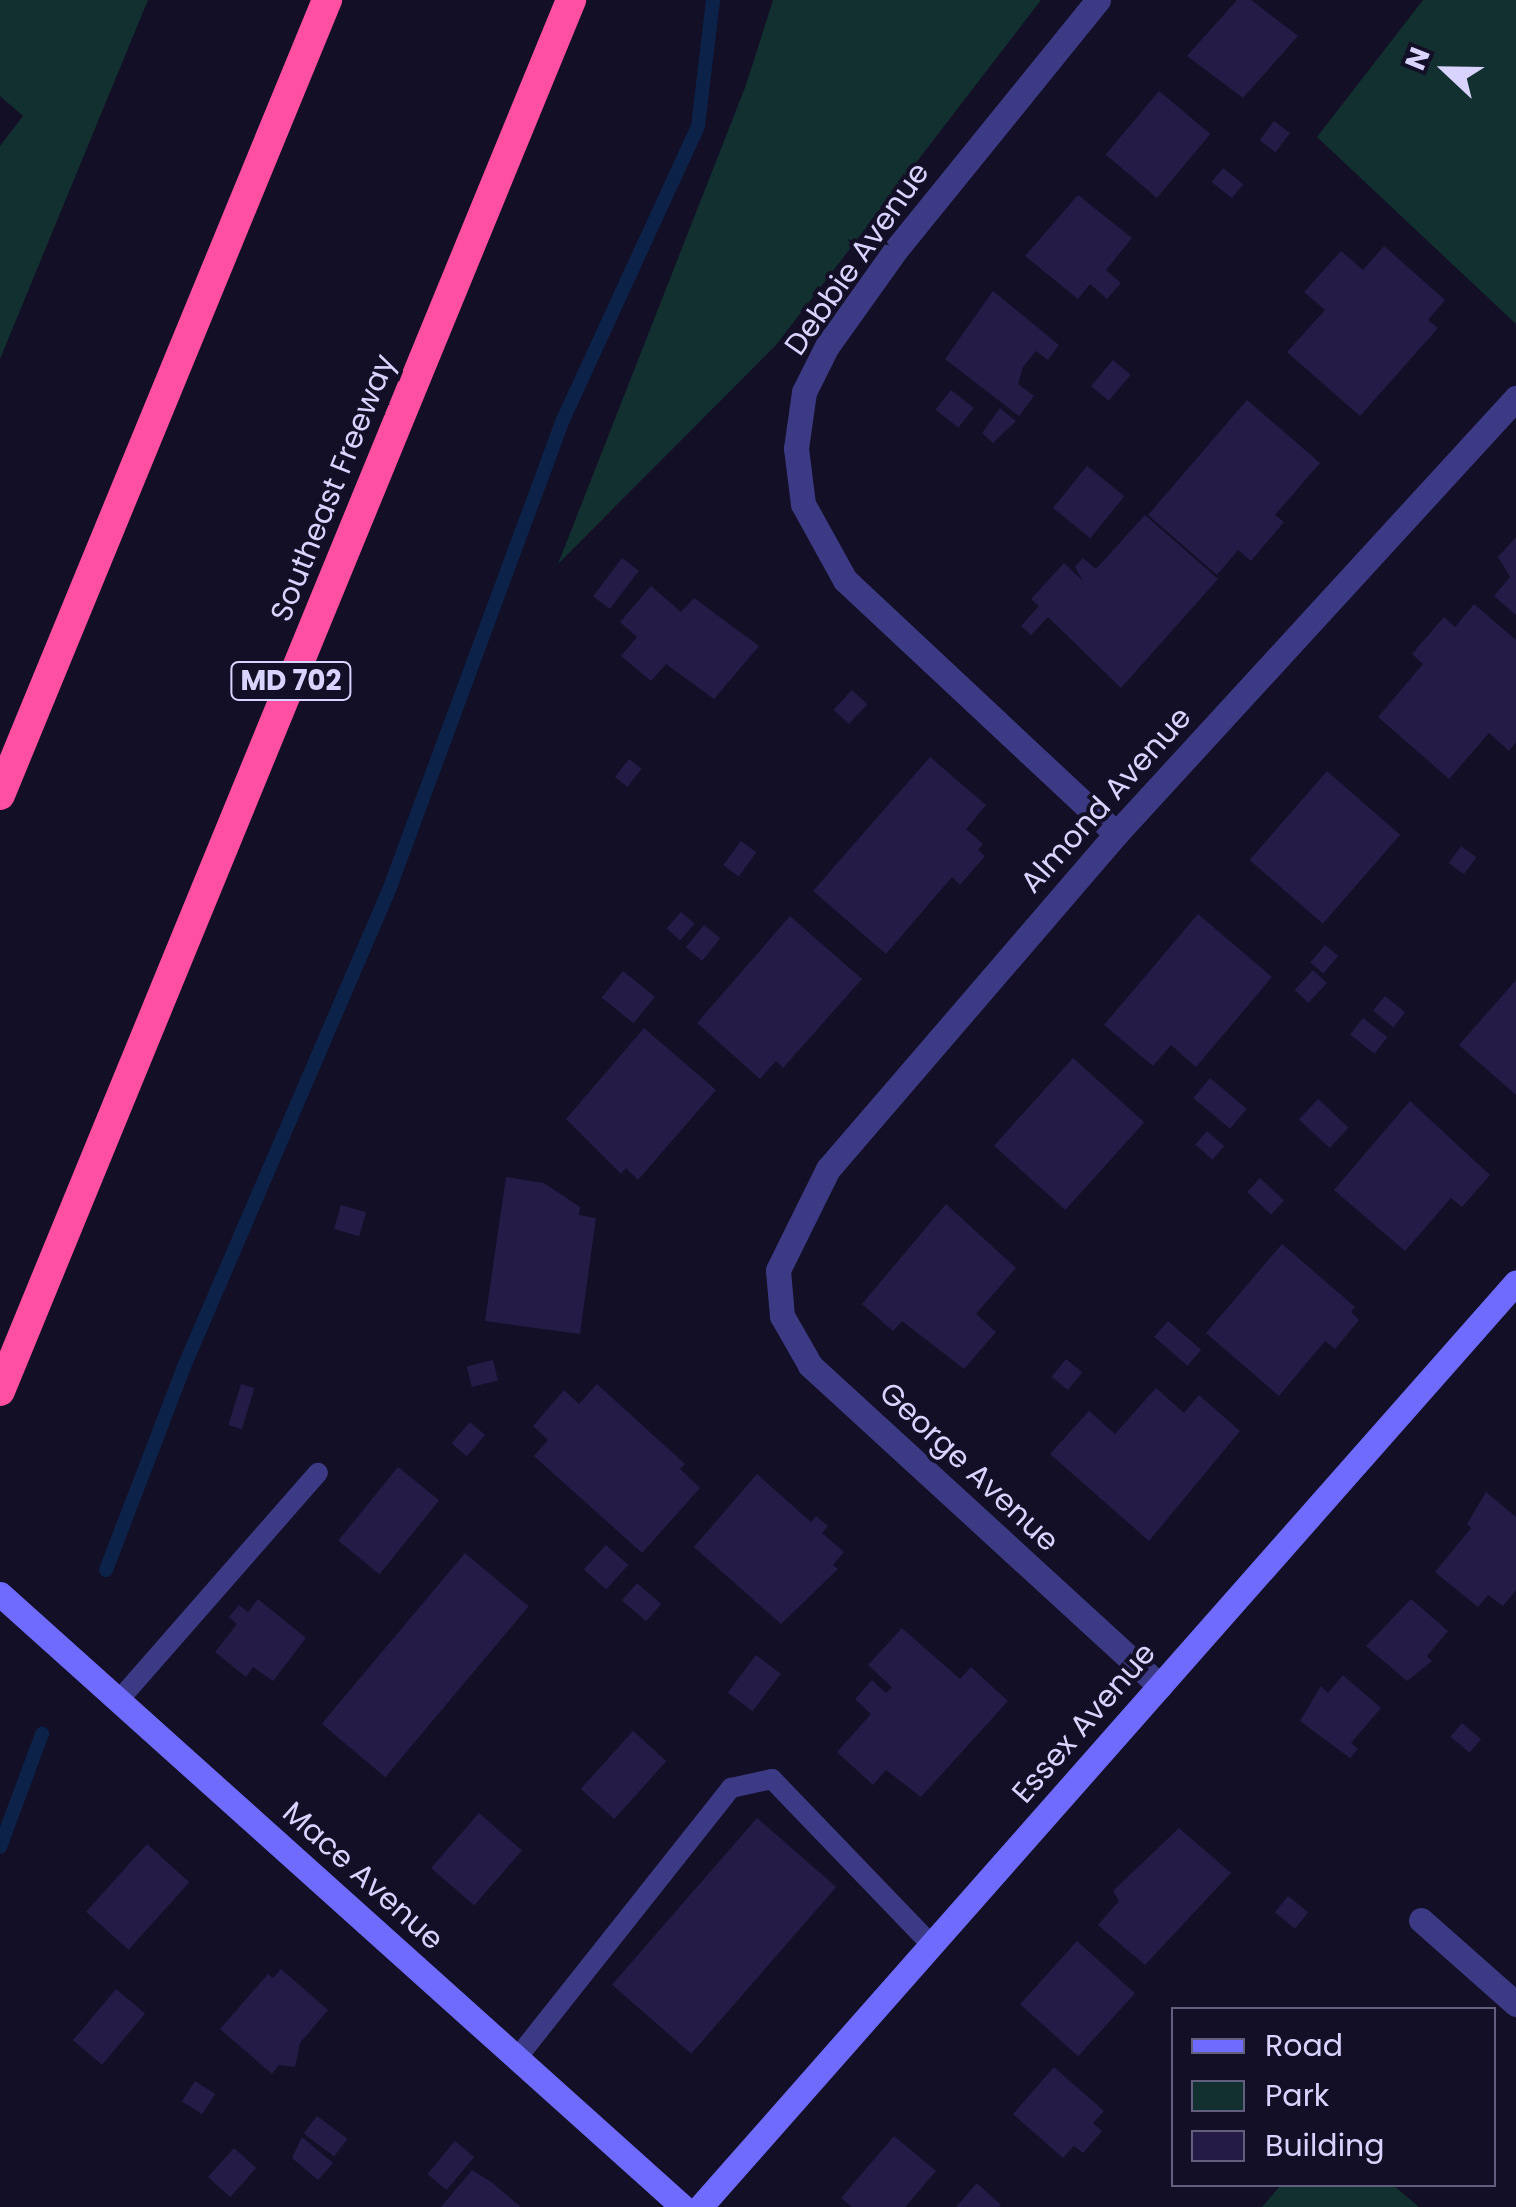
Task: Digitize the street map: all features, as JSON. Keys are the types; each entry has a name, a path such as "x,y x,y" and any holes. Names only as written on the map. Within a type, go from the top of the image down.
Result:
{"highway":[{"path":"0,795 327,0"},
{"name":"Southeast Freeway","path":"4,1384 571,0"},
{"path":"0,784 22,742"}],"street":[{"name":"Debbie Avenue","path":"1098,0 897,248 827,346 804,392 796,448 803,504 845,580 1116,834"},
{"name":"Almond Avenue","path":"778,1270 828,1169 1116,834 1516,398"},
{"name":"George Avenue","path":"778,1270 782,1316 810,1365 1160,1686"},
{"name":"Essex Avenue","path":"700,2207 1516,1282"},
{"name":"Mace Avenue","path":"0,1594 683,2207"},
{"path":"1422,1920 1516,2004"}],"lane":[{"path":"119,1700 318,1473"},
{"path":"517,2058 731,1788 772,1779 932,1946"}],"green space":[{"path":"0,0 148,0 0,359 0,146 23,116 0,96"},
{"path":"773,0 1041,0 776,345 558,564 746,85"},
{"path":"1423,0 1516,0 1516,324 1317,137"},
{"path":"1279,2187 1395,2187 1419,2207 1262,2207"}],"building":[{"path":"1237,0 1251,0 1298,36 1243,98 1187,56"},
{"path":"1159,91 1210,134 1157,198 1106,155"},
{"path":"1274,121 1290,133 1276,152 1260,140"},
{"path":"1223,168 1243,184 1232,198 1212,182"},
{"path":"1078,195 1132,238 1106,270 1121,283 1107,299 1090,284 1078,299 1025,256"},
{"path":"1384,246 1445,300 1428,320 1438,328 1360,416 1287,352 1325,310 1304,292 1341,251 1363,270"},
{"path":"993,291 1059,345 1048,360 1036,351 1023,367 1018,384 1034,396 1019,416 945,359"},
{"path":"1113,360 1131,375 1109,401 1091,386"},
{"path":"951,390 974,408 958,428 936,410"},
{"path":"1247,400 1320,463 1275,515 1284,522 1251,561 1238,550 1217,575 1148,515"},
{"path":"1000,408 1016,421 993,443 982,433"},
{"path":"1087,466 1124,496 1090,538 1053,508"},
{"path":"1145,515 1218,579 1121,688 1048,617 1031,635 1021,626 1039,606 1031,599 1064,563 1083,581 1075,567 1083,558 1096,569"},
{"path":"1516,537 1516,615 1494,596 1510,577 1498,557"},
{"path":"622,558 639,571 610,609 593,596"},
{"path":"651,586 681,612 694,598 759,646 714,699 666,664 651,681 621,656 637,637 620,622"},
{"path":"1474,604 1516,640 1516,742 1509,751 1489,733 1449,779 1378,717 1423,664 1412,654 1444,617 1455,627"},
{"path":"852,690 867,704 849,724 834,710"},
{"path":"930,757 986,805 966,829 983,844 978,850 985,856 960,885 952,877 886,954 813,891"},
{"path":"629,759 642,769 627,787 615,777"},
{"path":"1327,771 1400,835 1323,924 1250,860"},
{"path":"741,841 756,852 739,876 723,865"},
{"path":"1461,846 1476,857 1464,874 1449,863"},
{"path":"681,912 695,924 680,940 667,929"},
{"path":"1198,914 1272,977 1196,1067 1171,1045 1153,1066 1104,1025"},
{"path":"790,916 862,979 783,1068 776,1061 760,1079 697,1023"},
{"path":"704,925 720,938 702,961 686,948"},
{"path":"1325,945 1338,956 1323,974 1310,963"},
{"path":"1313,970 1327,983 1308,1003 1295,990"},
{"path":"623,971 655,997 633,1023 602,997"},
{"path":"1516,980 1516,1095 1459,1045"},
{"path":"1385,996 1405,1012 1393,1027 1373,1011"},
{"path":"1363,1018 1387,1037 1374,1054 1350,1035"},
{"path":"644,1028 716,1090 638,1180 626,1168 621,1174 566,1119"},
{"path":"1073,1058 1144,1122 1065,1210 994,1146"},
{"path":"1210,1078 1247,1109 1230,1129 1193,1098"},
{"path":"1318,1099 1349,1128 1330,1148 1299,1119"},
{"path":"1410,1101 1490,1175 1462,1207 1451,1198 1405,1251 1334,1190"},
{"path":"1207,1131 1224,1146 1213,1160 1195,1145"},
{"path":"506,1177 544,1183 580,1207 579,1215 596,1218 580,1334 485,1321"},
{"path":"1260,1178 1284,1201 1271,1214 1247,1192"},
{"path":"946,1204 1016,1268 976,1314 996,1332 964,1369 902,1321 893,1331 862,1304"},
{"path":"341,1205 366,1212 359,1236 334,1229"},
{"path":"1282,1244 1355,1307 1351,1312 1359,1320 1335,1349 1325,1341 1279,1396 1206,1333"},
{"path":"1168,1321 1201,1350 1187,1366 1154,1337"},
{"path":"1066,1359 1082,1372 1068,1390 1052,1377"},
{"path":"493,1360 498,1380 472,1387 467,1367"},
{"path":"241,1384 254,1388 242,1429 228,1425"},
{"path":"597,1384 685,1464 680,1469 700,1488 642,1553 534,1456 548,1440 533,1426 564,1390 579,1404"},
{"path":"1156,1388 1184,1413 1199,1395 1240,1431 1149,1541 1050,1454 1089,1411 1115,1434"},
{"path":"470,1422 485,1435 467,1456 452,1443"},
{"path":"398,1467 439,1500 379,1574 338,1541"},
{"path":"757,1474 811,1522 816,1516 828,1526 822,1533 844,1552 833,1565 838,1569 781,1624 694,1547"},
{"path":"1486,1492 1516,1517 1516,1590 1503,1606 1488,1595 1478,1607 1435,1572 1471,1528 1467,1524"},
{"path":"606,1545 628,1565 606,1590 584,1570"},
{"path":"465,1553 529,1606 385,1777 322,1724"},
{"path":"637,1583 661,1604 646,1621 622,1600"},
{"path":"258,1599 306,1638 273,1681 253,1667 246,1677 215,1652 237,1624 229,1617 239,1605 248,1612"},
{"path":"1411,1599 1448,1631 1427,1656 1432,1661 1407,1681 1366,1646"},
{"path":"902,1628 960,1679 971,1667 1008,1701 921,1797 886,1770 873,1785 837,1752 871,1714 855,1699 872,1680 886,1693 892,1687 868,1665"},
{"path":"756,1655 781,1674 752,1711 728,1693"},
{"path":"1343,1675 1381,1708 1351,1743 1358,1749 1350,1758 1300,1721 1321,1686 1328,1693"},
{"path":"1462,1723 1481,1739 1470,1753 1450,1737"},
{"path":"633,1731 666,1761 614,1819 581,1789"},
{"path":"479,1813 522,1850 474,1905 431,1868"},
{"path":"757,1818 836,1887 691,2054 612,1985"},
{"path":"1179,1828 1231,1873 1145,1965 1098,1925 1119,1901 1113,1891"},
{"path":"147,1844 189,1882 128,1950 86,1912"},
{"path":"1288,1896 1308,1912 1295,1929 1275,1912"},
{"path":"1077,1941 1135,1993 1078,2056 1020,2004"},
{"path":"281,1969 328,2010 300,2043 295,2067 279,2065 272,2074 220,2029 268,1974 273,1978"},
{"path":"116,1989 145,2013 102,2065 73,2040"},
{"path":"1054,2067 1104,2111 1093,2123 1102,2131 1083,2153 1074,2146 1063,2158 1013,2114"},
{"path":"195,2081 215,2094 202,2114 182,2101"},
{"path":"317,2116 347,2139 334,2156 304,2134"},
{"path":"894,2136 936,2171 905,2207 852,2207 841,2198"},
{"path":"302,2137 333,2163 318,2180 292,2158"},
{"path":"455,2141 474,2157 447,2190 427,2174"},
{"path":"234,2148 256,2168 230,2197 208,2177"},
{"path":"472,2170 491,2182 521,2207 441,2207"},
{"path":"977,2183 1001,2205 956,2207"}],"waterway":[{"path":"106,1570 183,1369 389,890 562,422 698,126 713,0"},
{"path":"0,1847 42,1734"}]}
